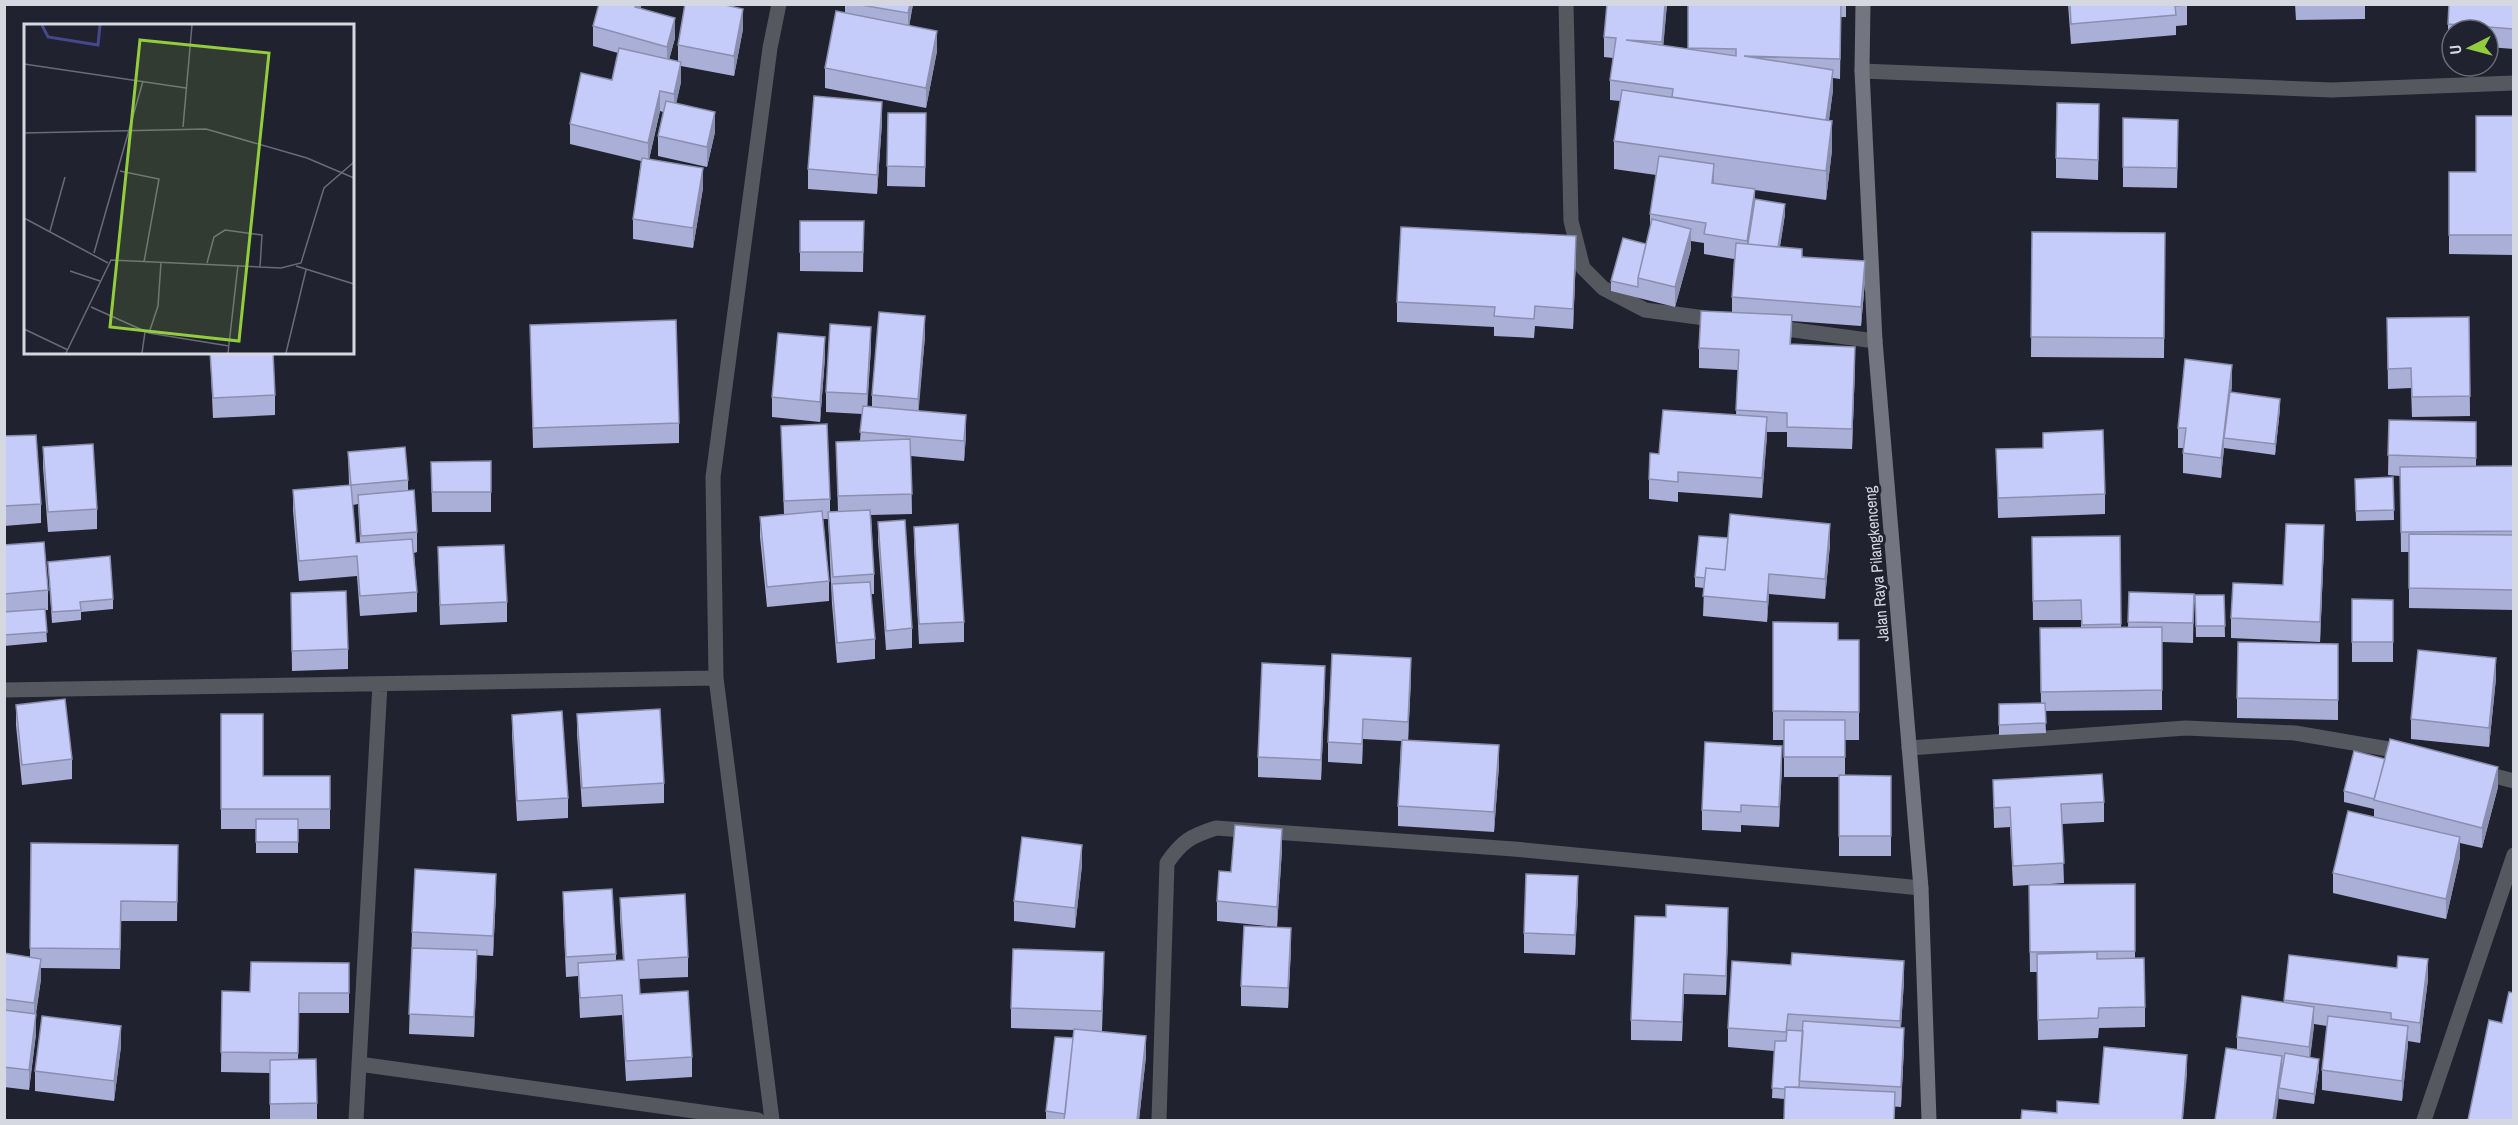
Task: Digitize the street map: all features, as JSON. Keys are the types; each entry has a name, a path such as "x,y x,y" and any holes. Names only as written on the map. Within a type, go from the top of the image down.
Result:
{"main road":[{"name":"Jalan Raya Pilangkenceng","path":"1863,4 1862,71 1875,341 1921,888 1929,1120"}],"street":[{"path":"772,1120 716,678 713,477 770,48 779,4"},
{"path":"1566,4 1571,221 1583,268 1603,288 1645,310 1737,322"},
{"path":"1862,71 2332,90 2514,83"},
{"path":"1760,326 1875,341"},
{"path":"4,690 716,678"},
{"path":"356,1120 380,684"},
{"path":"1909,748 2186,728 2295,733 2421,756"},
{"path":"2467,768 2514,781"},
{"path":"1159,1120 1167,863 1179,845 1193,836 1216,828 1514,849 1921,888"},
{"path":"2424,1120 2514,855"},
{"path":"359,1064 758,1120"}],"building":[{"path":"599,4 636,4 635,7 675,18 667,47 593,26"},
{"path":"685,4 721,4 743,9 734,56 678,45"},
{"path":"855,4 910,4 908,13"},
{"path":"1607,4 1665,4 1662,42 1626,40 1736,56 1736,49 1688,48 1688,4 1841,4 1840,59 1744,56 1833,70 1826,120 1672,97 1673,89 1610,80 1616,38 1604,37"},
{"path":"2070,4 2187,5 2175,6 2176,15 2071,24"},
{"path":"2449,4 2514,4 2514,29 2500,28 2500,18 2448,18"},
{"path":"836,11 937,31 926,88 825,68"},
{"path":"619,48 681,62 674,94 660,91 648,143 570,124 581,73 612,80"},
{"path":"1622,90 1832,121 1826,171 1614,141"},
{"path":"814,96 882,102 877,175 808,169"},
{"path":"666,101 715,112 707,147 658,136"},
{"path":"2057,103 2099,104 2098,160 2056,158"},
{"path":"888,113 926,113 925,167 887,166"},
{"path":"2476,116 2514,116 2514,235 2449,235 2449,172 2476,172"},
{"path":"2123,118 2178,120 2177,168 2123,167"},
{"path":"1659,156 1714,164 1712,183 1755,189 1747,241 1704,234 1706,223 1650,214"},
{"path":"642,158 703,168 693,228 633,219"},
{"path":"1755,199 1785,204 1778,247 1748,244"},
{"path":"1652,219 1691,229 1675,287 1638,278"},
{"path":"800,221 864,221 863,252 800,252"},
{"path":"1401,227 1576,236 1573,309 1535,306 1534,319 1494,316 1495,307 1397,302"},
{"path":"2032,232 2165,233 2164,338 2031,337"},
{"path":"1623,238 1646,244 1638,287 1611,281"},
{"path":"1736,243 1802,249 1802,257 1865,261 1861,307 1732,297"},
{"path":"1701,311 1792,315 1790,344 1855,347 1852,429 1787,427 1787,413 1736,410 1739,350 1699,348"},
{"path":"879,312 925,316 918,399 872,395"},
{"path":"2469,317 2470,396 2412,397 2411,368 2388,369 2387,318"},
{"path":"676,320 679,423 533,428 530,325"},
{"path":"830,324 871,327 867,394 826,392"},
{"path":"778,333 825,337 820,402 772,397"},
{"path":"210,354 273,354 275,395 213,398"},
{"path":"2185,359 2232,365 2221,458 2183,453 2186,428 2178,428"},
{"path":"2230,392 2280,399 2275,444 2224,438"},
{"path":"863,406 966,415 964,441 860,432"},
{"path":"1663,410 1767,417 1762,478 1678,472 1678,482 1649,479 1650,453 1659,454"},
{"path":"2389,420 2476,422 2476,458 2388,455"},
{"path":"827,424 830,499 784,501 781,426"},
{"path":"2103,430 2105,494 1998,498 1996,449 2043,448 2043,433"},
{"path":"36,435 41,504 4,506 4,436"},
{"path":"910,439 912,494 838,496 836,442"},
{"path":"93,444 97,509 48,512 43,447"},
{"path":"405,447 408,480 351,485 348,452"},
{"path":"491,461 491,492 432,492 431,462"},
{"path":"2514,466 2514,531 2401,532 2400,467"},
{"path":"2393,477 2394,510 2356,511 2355,479"},
{"path":"351,485 356,543 412,539 417,592 360,596 357,556 299,561 293,490"},
{"path":"414,490 417,532 361,536 358,495"},
{"path":"870,510 874,574 833,577 828,512"},
{"path":"822,511 829,581 767,587 760,517"},
{"path":"1730,514 1830,524 1825,579 1769,574 1767,602 1703,596 1706,568 1725,570"},
{"path":"905,520 912,628 886,631 878,522"},
{"path":"958,524 964,622 919,624 914,527"},
{"path":"2286,524 2324,525 2320,622 2231,618 2233,583 2283,585"},
{"path":"2409,534 2514,535 2514,590 2409,588"},
{"path":"1699,536 1728,538 1725,570 1706,568 1705,578 1695,577"},
{"path":"2120,536 2121,624 2082,625 2081,600 2033,601 2032,537"},
{"path":"44,542 48,590 4,594 4,545"},
{"path":"504,545 507,602 440,605 438,547"},
{"path":"110,556 113,599 80,602 81,610 52,612 48,562"},
{"path":"870,582 875,639 837,643 832,584"},
{"path":"346,591 348,649 292,651 291,593"},
{"path":"2129,592 2194,594 2193,623 2128,622"},
{"path":"2195,595 2224,595 2225,626 2196,626"},
{"path":"2352,599 2393,600 2393,642 2352,642"},
{"path":"45,609 47,632 4,635 4,612"},
{"path":"1773,622 1838,623 1838,640 1859,640 1859,712 1773,711"},
{"path":"2162,627 2162,690 2041,692 2040,628"},
{"path":"2238,642 2338,644 2338,700 2237,698"},
{"path":"2418,650 2496,658 2489,728 2411,719"},
{"path":"1332,654 1411,658 1408,722 1363,719 1362,744 1328,742"},
{"path":"1262,663 1325,666 1321,760 1258,757"},
{"path":"65,699 72,759 22,765 16,705"},
{"path":"2045,703 2046,723 1999,725 1999,704"},
{"path":"660,709 664,783 582,788 577,714"},
{"path":"562,711 568,798 517,801 512,715"},
{"path":"221,714 263,714 263,776 330,776 330,809 221,809"},
{"path":"1784,720 1845,720 1845,757 1784,757"},
{"path":"2390,739 2498,767 2482,828 2374,800"},
{"path":"1402,740 1499,745 1494,812 1398,806"},
{"path":"1705,742 1782,746 1779,807 1741,805 1741,812 1702,810"},
{"path":"2354,751 2385,759 2374,799 2344,791"},
{"path":"2102,774 2104,802 2061,804 2064,863 2013,866 2010,807 1994,808 1993,780"},
{"path":"1839,775 1891,776 1891,836 1839,836"},
{"path":"2348,811 2460,837 2446,899 2333,873"},
{"path":"256,819 298,819 298,842 256,842"},
{"path":"1235,825 1282,829 1277,907 1217,901 1219,871 1231,872"},
{"path":"1022,837 1082,845 1075,908 1014,901"},
{"path":"31,843 178,845 177,902 121,901 120,949 30,948"},
{"path":"415,869 496,874 493,936 412,932"},
{"path":"1526,874 1578,876 1575,935 1524,933"},
{"path":"2135,884 2135,951 2030,952 2029,885"},
{"path":"612,889 616,954 566,957 563,892"},
{"path":"685,894 688,957 638,960 640,994 688,991 692,1057 626,1061 622,995 580,998 578,963 624,960 620,898"},
{"path":"1666,905 1728,908 1726,976 1684,974 1682,1022 1631,1020 1635,916 1666,917"},
{"path":"1244,926 1291,928 1288,988 1241,986"},
{"path":"412,948 477,950 474,1017 409,1014"},
{"path":"1013,949 1104,952 1102,1011 1011,1008"},
{"path":"2097,952 2097,959 2144,958 2145,1007 2099,1008 2098,1018 2038,1020 2037,954"},
{"path":"4,953 41,959 34,1003 4,999"},
{"path":"1792,953 1904,961 1900,1021 1788,1014 1786,1032 1728,1028 1732,961 1791,965"},
{"path":"2289,955 2397,968 2398,956 2428,959 2420,1023 2391,1019 2391,1013 2284,1000"},
{"path":"251,962 349,963 349,993 299,993 298,1053 221,1052 222,991 250,992"},
{"path":"2509,992 2514,993 2514,1120 2468,1120 2489,1020 2502,1023"},
{"path":"2242,996 2314,1007 2309,1047 2237,1037"},
{"path":"4,1010 36,1014 29,1070 4,1067"},
{"path":"42,1016 121,1026 114,1081 35,1071"},
{"path":"2328,1016 2408,1026 2402,1081 2322,1070"},
{"path":"1803,1021 1904,1028 1901,1087 1799,1081"},
{"path":"1074,1029 1146,1036 1137,1120 1064,1120"},
{"path":"1787,1030 1803,1031 1799,1087 1772,1088 1775,1041 1786,1041"},
{"path":"1055,1037 1073,1038 1065,1114 1046,1111"},
{"path":"2104,1047 2187,1055 2182,1120 2021,1120 2022,1110 2057,1113 2057,1101 2099,1104"},
{"path":"2226,1048 2282,1056 2273,1120 2215,1120"},
{"path":"2285,1053 2319,1059 2314,1094 2279,1088"},
{"path":"316,1059 317,1103 270,1104 270,1060"},
{"path":"1785,1087 1895,1092 1894,1120 1784,1120"}]}
